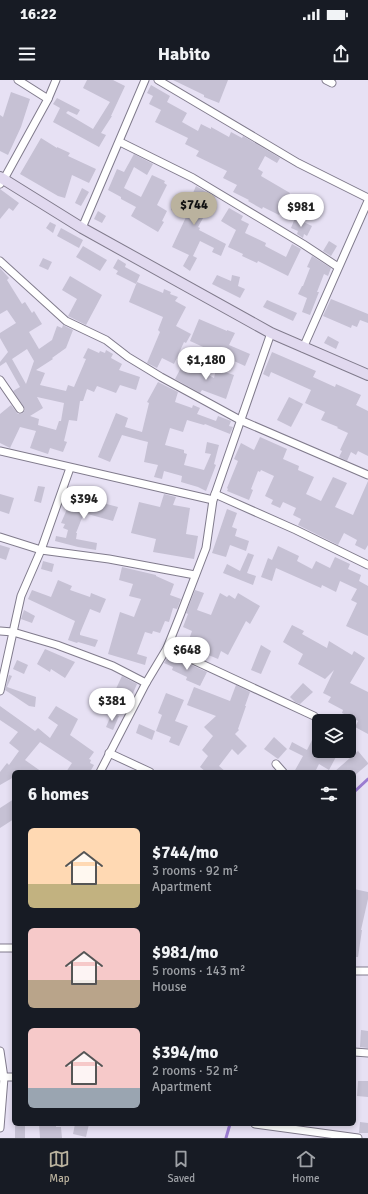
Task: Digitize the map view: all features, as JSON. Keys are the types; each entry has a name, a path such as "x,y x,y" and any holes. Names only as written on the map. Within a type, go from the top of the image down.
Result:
{"street":[{"path":"18,80 48,99"},
{"path":"56,80 48,99 1,180 82,228 271,333 368,375"},
{"path":"82,228 120,142 145,80"},
{"path":"158,80 298,163 368,199 303,348"},
{"path":"120,142 192,178 303,244 338,267"},
{"path":"0,261 66,321 106,340 128,357 161,377 240,420 368,475"},
{"path":"101,770 146,683 167,648 206,548 214,497 271,333"},
{"path":"0,380 20,409"},
{"path":"0,451 70,468 214,497 296,530 368,565"},
{"path":"0,691 21,596 41,550 70,468"},
{"path":"0,537 41,550 109,559 195,575"},
{"path":"0,631 13,632 57,645 113,666 146,683"},
{"path":"167,648 312,715"},
{"path":"110,753 146,770"},
{"path":"276,764 281,770"},
{"path":"0,948 12,948"},
{"path":"356,971 368,972"},
{"path":"0,1051 2,1078 0,1128"},
{"path":"356,1052 368,1053"},
{"path":"2,1078 12,1077"},
{"path":"270,1126 358,1138"}],"building":[{"path":"87,80 113,80 125,86 112,116 101,133 106,135 99,147 53,122 60,108 53,104 57,98 80,110 77,115 68,111 66,113 93,129 110,102 83,88"},
{"path":"173,80 228,80 219,103 204,97 204,95"},
{"path":"151,85 170,96 167,102 187,113 182,122 198,131 201,124 211,129 211,127 229,137 231,132 242,138 243,136 280,158 277,163 265,156 258,169 263,172 261,176 290,193 279,215 263,207 262,209 233,192 237,185 223,178 227,171 196,156 199,151 185,144 188,138 155,122 161,110 149,104 153,96 147,93"},
{"path":"11,92 30,99 21,127 8,155 0,151 0,115 3,117"},
{"path":"41,138 57,148 70,153 68,156 96,169 89,183 72,175 65,198 58,196 20,174"},
{"path":"134,154 153,164 147,175 134,167 124,188 141,197 152,175 165,181 164,183 167,185 157,205 167,211 162,221 164,222 158,232 131,216 136,207 108,190 117,169 124,172"},
{"path":"196,186 215,197 198,227 200,228 199,230 226,244 221,256 212,252 214,248 200,241 193,256 197,258 190,271 183,266 189,255 172,247 186,217 171,210 177,195 190,200"},
{"path":"82,188 89,192 81,206 75,203"},
{"path":"0,189 19,203 13,211 9,208 0,219"},
{"path":"229,208 243,216 241,220 249,224 245,233 266,243 265,246 286,257 292,244 301,249 288,276 258,261 257,263 242,256 243,254 228,247 236,230 221,221"},
{"path":"98,211 106,216 102,223 94,219"},
{"path":"295,218 312,226 307,236 304,234 303,238 297,234 298,231 291,228"},
{"path":"50,222 56,225 53,233 46,228"},
{"path":"61,228 83,240 79,248 57,236"},
{"path":"329,241 337,246 331,256 323,251"},
{"path":"83,246 107,260 100,271 76,257"},
{"path":"312,256 331,268 328,276 324,274 310,315 302,312 307,298 298,294 310,268 307,267"},
{"path":"43,258 52,262 48,270 39,266"},
{"path":"118,259 126,264 125,267 140,275 136,284 116,274 118,271 113,268"},
{"path":"0,268 9,278 7,280 22,304 25,302 32,313 34,311 42,324 29,332 39,349 52,340 57,326 62,328 63,325 73,330 66,348 36,370 45,373 40,385 66,391 68,385 74,387 86,359 83,358 88,348 99,353 100,351 105,353 106,350 113,354 111,358 122,364 119,370 140,377 136,390 120,385 116,393 97,386 94,392 87,389 83,401 80,401 77,421 69,420 64,441 67,442 63,452 50,448 48,454 30,448 36,431 20,427 10,448 0,443 0,414 11,405 18,414 23,413 25,409 13,391 20,387 6,362 0,366 0,362 8,352 0,338 0,333 16,323 7,310 0,314","holes":["27,349 34,361 26,384 12,359","37,397 64,403 61,421 59,421 56,430 38,425 39,419 30,416 43,408"]},
{"path":"217,275 231,281 232,275 240,277 238,286 245,289 240,298 212,284"},
{"path":"70,276 102,295 86,325 68,316 77,299 62,290"},
{"path":"137,282 163,293 164,289 171,292 170,294 178,297 175,301 186,307 176,326 191,334 186,343 184,342 174,364 162,358 157,368 147,363 160,332 158,330 163,317 129,302"},
{"path":"331,299 368,314 368,323 360,320 357,327 352,325 351,328 323,316"},
{"path":"267,300 297,313 293,321 263,307"},
{"path":"199,319 235,333 229,345 250,354 245,366 190,341"},
{"path":"328,336 339,342 336,349 324,343"},
{"path":"272,352 316,371 313,377 335,387 336,384 361,395 356,405 368,411 368,456 358,451 356,455 351,452 347,461 339,457 342,451 340,450 348,433 321,420 325,412 305,403 311,390 271,372 269,377 263,374"},
{"path":"184,362 214,378 216,369 234,375 226,399 202,390 200,393 175,379"},
{"path":"158,382 178,392 175,402 192,408 193,405 200,408 197,414 216,421 218,416 231,421 229,426 233,427 230,434 205,424 187,420 183,432 170,428 165,445 184,450 184,453 187,454 184,465 204,470 211,454 205,453 207,442 219,445 214,464 216,465 206,491 181,482 182,476 164,471 162,479 154,477 158,465 144,462 148,442 122,435 110,462 98,457 116,413 128,418 125,427 142,432 149,403 147,402"},
{"path":"289,397 303,404 291,427 277,420"},
{"path":"260,437 287,449 283,459 299,466 298,470 314,477 306,494 321,501 333,477 347,483 335,507 353,515 368,481 368,545 365,550 355,545 357,540 344,533 338,545 298,525 301,519 293,515 296,508 283,502 280,508 271,504 273,500 265,496 274,476 261,470 260,472 258,471 251,489 253,490 249,500 227,491 238,461 234,459 241,443 254,450"},
{"path":"38,486 45,487 41,503 34,501"},
{"path":"0,494 14,498 9,514 0,511"},
{"path":"164,494 176,497 173,505 190,508 186,534 198,536 194,559 153,552 156,539 131,533 139,502 160,507"},
{"path":"76,496 118,507 113,521 84,513 76,533 76,539 97,543 96,550 55,541 56,536 66,538 68,530 63,528 65,524 61,523 67,509 70,510"},
{"path":"227,509 237,513 232,527 237,529 235,536 249,541 246,551 230,545 226,557 212,553"},
{"path":"0,545 10,548 6,560 0,558"},
{"path":"278,546 299,556 297,561 312,569 316,561 330,568 335,557 350,564 348,569 361,575 359,581 368,586 368,636 346,626 357,603 351,600 357,589 340,581 336,592 322,585 321,588 276,568 272,581 261,577 268,558 272,560"},
{"path":"248,553 254,555 247,573 256,576 253,585 223,573 227,564 240,571"},
{"path":"43,561 54,564 52,572 41,569"},
{"path":"122,567 156,575 174,584 170,595 181,599 177,609 173,608 169,622 165,621 160,633 153,631 152,634 145,632 137,654 147,657 145,665 108,654 120,612 134,617 141,599 129,596 133,584 119,580"},
{"path":"58,580 72,586 70,590 90,597 91,593 106,599 100,613 90,609 80,633 80,635 98,640 95,647 68,640 75,621 28,599 32,590 51,597"},
{"path":"195,590 204,593 197,610 211,615 220,593 227,597 229,595 235,599 238,593 260,606 250,624 246,621 228,655 221,651 218,659 206,654 204,660 185,651 192,631 183,627 188,614 186,613"},
{"path":"24,610 35,616 32,623 21,619"},
{"path":"292,625 304,631 302,634 327,648 329,641 352,655 354,651 365,658 350,683 368,692 368,734 356,728 358,721 356,720 356,714 342,713 343,710 328,702 331,697 323,693 334,670 325,679 298,664 303,654 283,642"},
{"path":"261,645 271,651 261,674 251,670"},
{"path":"45,649 75,662 65,678 51,669 50,672 37,664"},
{"path":"168,657 179,662 180,660 207,672 200,686 186,680 187,677 172,670 173,667 164,663"},
{"path":"17,660 28,665 24,674 13,669"},
{"path":"9,675 12,676 7,687 36,697 35,707 29,706 5,690"},
{"path":"122,676 137,684 130,700 114,693"},
{"path":"303,683 313,692 300,704 295,702 290,697"},
{"path":"236,685 250,692 238,729 239,730 235,734 247,746 238,755 232,749 219,766 224,770 204,770 200,767 208,756 202,750 213,736 204,727 216,716 187,705 194,687 230,701"},
{"path":"99,689 110,693 105,707 94,702"},
{"path":"166,693 184,700 175,721 188,726 179,746 169,742 171,737 156,731 162,715 158,713"},
{"path":"0,706 35,731 38,728 50,738 58,725 48,718 56,706 78,719 70,735 94,752 89,759 91,760 90,763 94,765 91,770 67,770 72,763 40,742 25,760 39,770 12,770 12,778 0,785 0,772 7,763 9,765 19,751 9,743 18,732 0,720"},
{"path":"112,713 119,716 113,730 106,727"},
{"path":"139,724 155,731 152,740 136,733"},
{"path":"274,737 287,749 278,759 264,749"},
{"path":"312,740 312,758 335,758 329,770 319,764 316,770 295,770 303,756 289,749 292,742 307,750"},
{"path":"358,751 368,764 356,774 356,770 336,770 350,758 356,758 356,753"},
{"path":"12,800 12,820 0,828 0,808"},
{"path":"356,889 368,892 358,957 356,957"},
{"path":"361,1030 368,1031 368,1048 360,1047"},
{"path":"358,1081 368,1081 368,1097 357,1096"},
{"path":"360,1122 368,1123 368,1133 359,1133"},
{"path":"15,1126 25,1126 25,1138 15,1138"},
{"path":"39,1126 61,1127 62,1138 40,1138"},
{"path":"75,1126 89,1126 86,1137 73,1134"}],"waterway":[{"path":"356,790 368,779"},
{"path":"226,1138 229,1126"}]}
